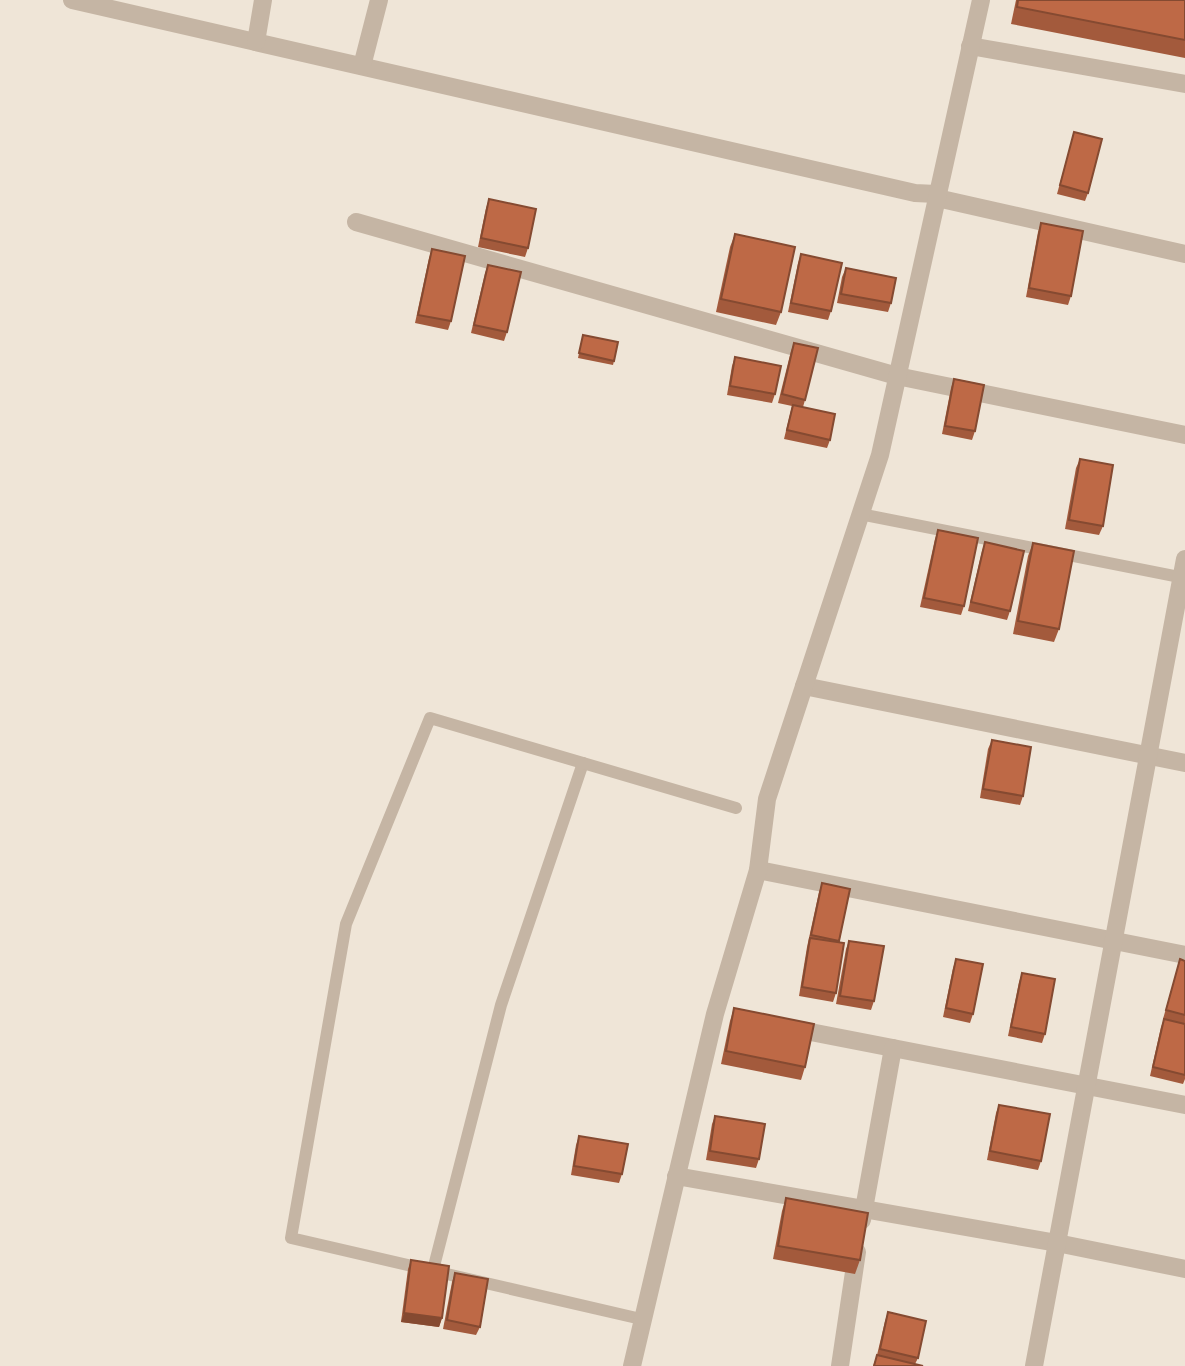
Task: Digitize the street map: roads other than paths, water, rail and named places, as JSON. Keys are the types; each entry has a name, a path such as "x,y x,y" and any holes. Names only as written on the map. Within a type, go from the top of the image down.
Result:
{"street":[{"path":"72,0 107,4 256,42 915,193 936,194 937,198 1185,254"},
{"path":"256,42 263,0"},
{"path":"362,66 379,0"},
{"path":"632,1366 676,1176 722,1015 758,870 766,799 880,455 981,0"},
{"path":"970,46 1185,84"},
{"path":"356,222 897,376 1185,435"},
{"path":"1034,1366 1185,559"},
{"path":"804,686 1185,763"},
{"path":"758,870 1185,955"},
{"path":"770,1024 1185,1105"},
{"path":"839,1366 893,1048"},
{"path":"676,1176 1057,1243 1185,1269"}],"lane":[{"path":"860,514 1183,578"},
{"path":"641,1319 291,1238 346,924 430,718 736,808"},
{"path":"433,1270 501,1005 583,763"}]}
